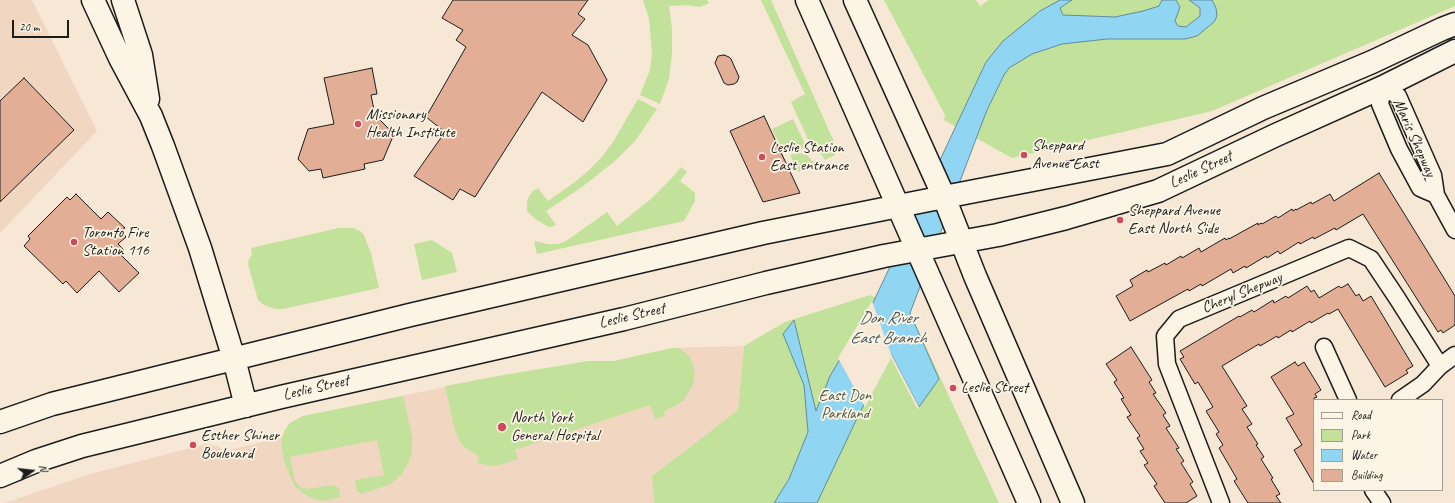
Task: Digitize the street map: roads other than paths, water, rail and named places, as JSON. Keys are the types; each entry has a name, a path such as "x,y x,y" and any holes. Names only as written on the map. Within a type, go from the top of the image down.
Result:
{"main road":[{"path":"94,0 120,58 151,116 200,248 234,359 246,406"},
{"path":"123,0 141,55 151,116"},
{"path":"807,0 1029,503"},
{"path":"855,0 944,197 975,276 1073,503"},
{"name":"Leslie Street","path":"0,422 52,404 418,313 763,233 1167,154 1263,108 1372,62 1455,24"},
{"name":"Leslie Street","path":"0,476 36,461 82,446 246,406 391,371 624,319 766,283 917,250 998,235 1066,218 1158,191 1276,135 1383,87 1455,51"}],"street":[{"name":"Maris Shepway","path":"1372,62 1383,87 1398,96 1433,175 1436,196 1455,230"},
{"name":"Cheryl Shepway","path":"1221,503 1167,364 1165,336 1179,319 1349,248 1371,259 1398,298 1440,366"},
{"path":"1324,348 1348,399"},
{"path":"1401,399 1423,384 1440,366 1455,355"},
{"path":"1374,491 1382,503"}],"water":[{"name":"Don River East Branch","path":"1060,0 1072,0 1060,8 1063,15 1115,17 1159,6 1162,0 1176,0 1180,7 1175,21 1178,26 1186,27 1200,16 1200,8 1189,0 1212,0 1216,8 1217,16 1214,22 1197,36 1185,39 1107,39 1062,44 1032,54 1009,68 987,110 910,313 939,379 919,407 891,354 859,414 817,503 774,503 789,479 808,432 804,385 783,334 794,320 816,411 830,376 871,307 986,62 1003,41 1040,11"}],"place":[{"name":"Missionary Health Institute","path":"358,124"},
{"name":"Sheppard Avenue East","path":"1024,155"},
{"name":"Leslie Station East entrance","path":"762,157"},
{"name":"Sheppard Avenue East North Side","path":"1120,220"},
{"name":"Toronto Fire Station 116","path":"74,242"},
{"name":"Leslie Street","path":"953,388"},
{"name":"North York General Hospital","path":"502,427"},
{"name":"Esther Shiner Boulevard","path":"193,445"}],"park label":[{"name":"East Don Parkland","path":"845,405"}]}
